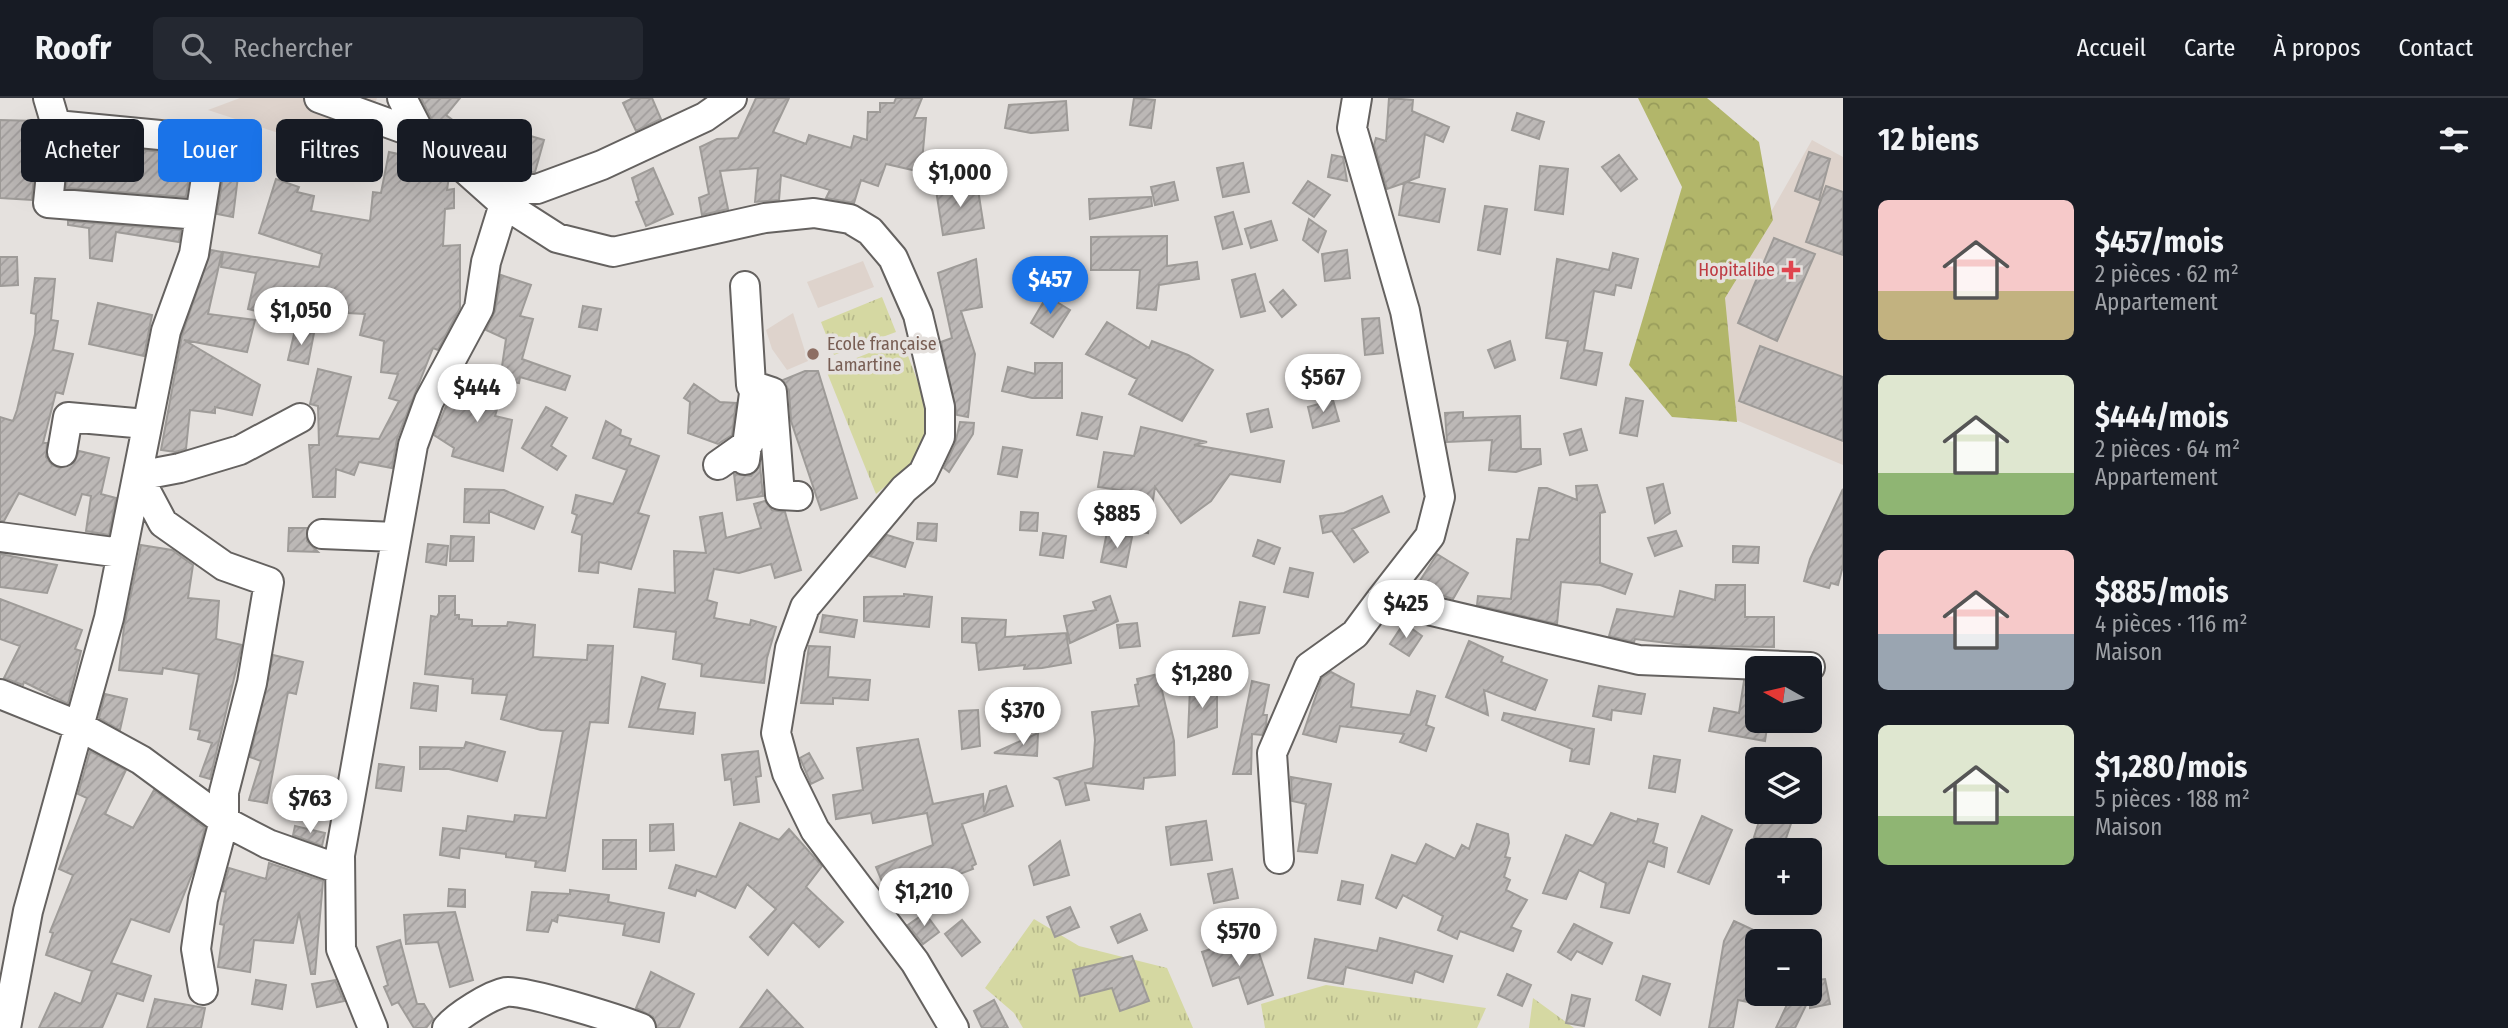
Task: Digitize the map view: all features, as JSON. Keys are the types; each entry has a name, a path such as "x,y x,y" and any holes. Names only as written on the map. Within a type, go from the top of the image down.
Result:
{"street":[{"path":"48,98 54,119"},
{"path":"319,98 397,126"},
{"path":"402,98 413,119"},
{"path":"496,196 537,189 602,165 705,117 732,98"},
{"path":"1279,859 1272,753 1309,667 1355,634 1430,536 1440,497 1405,311 1352,128 1357,98"},
{"path":"6,1028 29,911 77,725 95,675 166,331 194,254 212,141 144,134"},
{"path":"50,182 48,203 200,215"},
{"path":"479,182 557,238 613,252 765,218 814,213 850,219 870,231 892,258 918,315 939,398 940,437 923,473 904,489 805,607 790,648 776,733 786,773 815,830 915,962 954,1028"},
{"path":"373,1028 341,949 339,869 413,445 429,401 479,308 496,196"},
{"path":"746,286 751,385 772,393 780,495 798,496"},
{"path":"737,456 755,386"},
{"path":"62,452 68,417 146,424"},
{"path":"138,476 180,468 240,450 300,418"},
{"path":"138,476 163,523 224,566 270,582 252,683 224,792 225,821 203,899 196,949 203,989"},
{"path":"322,534 396,537"},
{"path":"0,537 121,553"},
{"path":"1381,599 1639,660 1745,664"},
{"path":"0,694 77,725 141,760 225,821 268,844 339,869"},
{"path":"447,1028 456,1017 507,991 577,1007 641,1028"}],"shaded area":[{"path":"240,98 377,98 369,119 276,119 276,132 262,128 262,119 236,119 208,110"},
{"name":"Hopitalibe","path":"1812,140 1843,157 1843,465 1717,412 1712,315"},
{"path":"863,261 874,287 818,308 807,282"},
{"path":"793,313 808,361 787,370 772,349 766,330"}],"green space":[{"path":"1638,98 1707,98 1759,142 1773,220 1725,298 1737,422 1672,417 1629,365 1682,187"},
{"path":"882,297 896,332 834,355 821,322"},
{"path":"902,340 933,422 922,456 876,494 826,370"},
{"path":"1034,919 1079,946 1167,968 1193,1028 1023,1028 1014,1013 985,988"},
{"path":"1326,985 1486,1008 1477,1028 1265,1028 1261,1004"},
{"path":"1533,998 1574,1028 1529,1028"}],"building":[{"path":"421,98 460,98 446,115 451,119 432,119"},
{"path":"633,98 652,98 661,119 636,131 623,103"},
{"path":"756,98 789,98 773,132 806,144 809,135 851,148 854,136 867,140 868,112 880,112 880,103 894,103 896,98 922,98 914,118 926,118 921,172 886,164 878,186 861,180 854,203 826,198 830,190 781,175 779,200 755,202 758,168 720,171 728,209 702,215 699,198 709,194 700,147 717,139 738,138"},
{"path":"1134,98 1155,100 1151,128 1130,125"},
{"path":"1389,98 1413,100 1412,111 1449,127 1443,142 1425,134 1419,177 1406,182 1445,189 1439,222 1399,215 1404,183 1387,189 1374,145 1376,138 1386,141"},
{"path":"1066,101 1068,130 1031,133 1005,128 1009,105"},
{"path":"1517,113 1544,122 1539,139 1512,130"},
{"path":"0,120 21,121 21,182 33,182 32,200 0,198"},
{"path":"532,136 544,140 535,172 532,172"},
{"path":"144,150 158,152 158,182 188,182 186,197 66,188 67,182 144,182"},
{"path":"389,152 397,154 397,182 448,182 447,190 454,189 454,208 445,209 443,246 460,245 460,308 438,350 433,348 397,439 392,468 359,462 354,475 336,469 335,497 313,497 309,445 319,445 318,406 310,404 318,369 351,377 337,436 379,439 399,401 389,398 398,374 381,372 384,341 360,335 365,314 348,313 348,308 310,297 305,323 248,309 256,273 221,267 223,252 319,267 322,254 259,233 276,179 276,182 299,187 297,192 314,196 311,211 370,221 373,192 381,193"},
{"path":"1809,152 1830,159 1819,200 1795,191"},
{"path":"1332,155 1343,157 1347,181 1328,177"},
{"path":"1619,155 1637,179 1621,191 1602,167"},
{"path":"1243,163 1249,192 1223,197 1217,168"},
{"path":"1540,166 1568,169 1563,214 1535,210"},
{"path":"653,168 673,214 646,226 636,202 639,201 632,178"},
{"path":"1308,181 1330,195 1314,217 1293,203"},
{"path":"222,182 237,182 233,217 217,214"},
{"path":"1174,182 1178,200 1155,205 1151,187"},
{"path":"977,183 984,228 943,235 936,190"},
{"path":"1826,186 1843,192 1843,255 1806,242"},
{"path":"1151,197 1152,206 1090,219 1089,199"},
{"path":"1485,206 1507,209 1500,254 1478,250"},
{"path":"1233,212 1242,244 1223,249 1215,217"},
{"path":"1309,219 1326,231 1318,252 1303,240"},
{"path":"68,221 181,230 179,242 116,232 112,261 90,258 89,228 68,225"},
{"path":"1271,221 1277,240 1251,248 1245,229"},
{"path":"1167,236 1167,266 1197,262 1199,279 1159,285 1156,310 1137,308 1140,270 1091,270 1091,237"},
{"path":"1774,238 1815,254 1777,341 1738,323"},
{"path":"211,250 222,252 208,314 255,320 247,352 184,340 260,385 252,415 215,407 215,413 190,410 186,449 175,452 161,450 182,335"},
{"path":"1347,250 1350,278 1325,281 1322,254"},
{"path":"1613,253 1638,259 1631,288 1616,285 1614,295 1594,291 1584,350 1602,353 1596,385 1561,378 1568,341 1546,338 1557,259 1609,270"},
{"path":"0,257 17,257 18,285 0,286"},
{"path":"976,259 982,307 961,311 975,354 968,417 957,415 941,342 952,338 938,273"},
{"path":"1255,274 1265,311 1241,317 1232,280"},
{"path":"501,275 531,285 520,316 533,319 522,359 570,376 565,390 520,377 519,383 500,380 506,339 486,330 495,311"},
{"path":"35,278 55,279 51,320 58,321 53,350 73,354 63,394 56,392 43,443 47,443 46,457 52,465 60,468 74,463 79,451 109,458 101,494 116,498 109,535 86,531 91,496 82,494 75,515 19,493 4,521 0,521 0,417 13,421 17,410 35,334 36,314 31,313"},
{"path":"1283,290 1296,305 1282,317 1270,302"},
{"path":"1047,296 1070,310 1053,337 1031,323"},
{"path":"98,303 152,315 144,356 89,344"},
{"path":"583,306 601,309 597,330 579,327"},
{"path":"1379,318 1383,353 1365,355 1362,319"},
{"path":"1107,322 1149,348 1152,341 1188,355 1213,370 1182,421 1129,394 1137,379 1086,354"},
{"path":"295,330 314,333 308,364 288,360"},
{"path":"1510,341 1515,360 1495,368 1488,350"},
{"path":"1760,346 1843,377 1843,441 1739,401"},
{"path":"1035,363 1062,363 1062,398 1032,398 1002,391 1008,367 1035,374"},
{"path":"805,371 818,371 857,498 821,510 791,421 789,391 783,380"},
{"path":"467,374 504,386 495,416 512,420 503,471 452,456 454,448 434,435 448,401 456,404"},
{"path":"694,384 720,402 736,403 732,435 718,444 688,433 690,402 684,398"},
{"path":"1626,398 1643,401 1637,436 1620,433"},
{"path":"1333,400 1339,421 1313,428 1308,407"},
{"path":"546,407 567,418 551,446 566,456 557,470 522,448"},
{"path":"1268,409 1272,427 1251,432 1247,414"},
{"path":"1463,412 1463,418 1520,416 1521,449 1540,449 1541,464 1516,472 1489,470 1492,440 1447,442 1445,413"},
{"path":"1082,413 1102,417 1097,439 1077,435"},
{"path":"606,421 621,430 620,435 631,439 629,445 659,456 638,513 649,516 631,569 599,562 598,573 579,571 582,535 572,532 577,515 572,513 576,495 613,504 627,470 593,458"},
{"path":"960,422 974,423 973,434 949,472 944,468 955,444"},
{"path":"1141,427 1207,442 1194,445 1284,461 1280,482 1230,474 1211,501 1181,523 1155,487 1148,533 1121,529 1127,491 1098,487 1104,452 1134,456"},
{"path":"1581,429 1587,450 1570,455 1564,434"},
{"path":"1003,447 1022,450 1017,477 998,474"},
{"path":"760,465 763,496 737,500 734,474 751,476"},
{"path":"1663,484 1670,513 1655,523 1647,488"},
{"path":"1597,485 1605,512 1600,513 1600,563 1632,574 1625,594 1600,585 1561,582 1557,624 1477,605 1478,596 1511,599 1517,539 1529,540 1539,488 1547,488 1577,500 1576,486"},
{"path":"465,489 504,490 543,507 534,529 489,511 489,523 464,522"},
{"path":"1843,489 1843,566 1838,585 1831,583 1829,588 1804,581 1810,559"},
{"path":"1382,496 1389,512 1352,529 1368,552 1354,562 1332,531 1323,533 1320,516 1344,513"},
{"path":"765,501 772,510 785,512 801,570 775,578 771,564 739,573 714,569 707,600 717,603 714,618 750,625 751,620 776,627 767,658 764,683 701,676 702,664 673,659 676,632 634,627 639,589 675,593 674,551 706,553 700,517 722,513 726,538 761,528 754,504"},
{"path":"1021,512 1038,513 1037,531 1020,530"},
{"path":"918,523 937,524 936,541 917,539"},
{"path":"289,528 307,528 307,541 318,552 288,551"},
{"path":"1676,531 1682,546 1655,556 1648,538"},
{"path":"1107,532 1132,537 1126,567 1101,562"},
{"path":"1043,533 1066,536 1063,558 1040,555"},
{"path":"887,535 913,543 905,567 870,556"},
{"path":"451,536 474,537 473,561 450,561"},
{"path":"1258,540 1280,548 1274,564 1253,556"},
{"path":"428,544 448,546 446,565 426,562"},
{"path":"141,545 172,550 193,565 188,598 219,601 216,639 242,645 210,779 200,776 212,743 198,739 200,731 190,729 199,674 163,668 162,674 119,670 124,627"},
{"path":"1733,546 1759,547 1758,563 1733,562"},
{"path":"0,554 57,565 47,593 0,587"},
{"path":"1437,554 1468,573 1453,599 1416,587"},
{"path":"1290,568 1313,573 1308,597 1284,592"},
{"path":"1716,585 1745,585 1745,617 1774,617 1774,647 1692,646 1635,639 1634,642 1609,636 1617,609 1674,617 1680,591 1715,600"},
{"path":"904,594 932,597 929,627 864,621 864,597"},
{"path":"439,596 455,596 455,615 459,615 459,619 472,620 472,626 507,626 508,622 535,625 533,657 587,660 588,645 613,646 608,723 590,722 565,871 535,867 536,861 506,857 506,854 460,848 459,858 440,855 443,828 466,831 468,816 514,822 515,815 546,818 563,731 541,730 501,719 507,695 472,693 473,679 425,674 431,616 437,617 439,613"},
{"path":"1110,596 1118,621 1070,643 1064,616 1096,610 1093,602"},
{"path":"0,599 82,630 75,649 81,651 68,704 24,682 23,685 4,678 20,646 0,639"},
{"path":"1240,602 1265,607 1259,633 1233,636"},
{"path":"823,615 857,620 854,637 820,632"},
{"path":"962,618 1006,620 1005,637 1066,633 1071,663 1042,668 1024,669 1025,665 979,670 976,643 962,642"},
{"path":"1137,623 1140,646 1120,648 1117,625"},
{"path":"1404,623 1422,636 1409,656 1390,644"},
{"path":"1469,641 1503,657 1501,662 1547,680 1535,710 1484,690 1488,715 1446,697"},
{"path":"809,646 830,647 828,677 870,680 868,700 833,698 833,704 801,703"},
{"path":"273,655 303,662 296,694 288,692 267,803 249,800 261,761 250,757"},
{"path":"1331,672 1354,684 1351,707 1410,715 1417,691 1435,696 1426,725 1434,728 1426,751 1400,742 1404,734 1340,726 1336,742 1303,734 1322,678"},
{"path":"1158,674 1174,741 1175,775 1144,778 1143,789 1085,783 1089,800 1066,805 1059,780 1055,778 1093,768 1095,740 1092,712 1139,706 1135,685 1138,684 1137,679"},
{"path":"642,677 665,684 658,709 695,713 693,734 629,727"},
{"path":"1252,681 1269,685 1263,715 1267,715 1266,725 1262,735 1252,734 1251,774 1233,774"},
{"path":"1745,681 1745,733 1766,733 1765,741 1709,731 1714,708 1739,713"},
{"path":"414,683 438,686 436,711 411,708"},
{"path":"1599,686 1645,694 1641,714 1612,710 1611,720 1593,716"},
{"path":"1190,687 1217,688 1217,727 1188,737"},
{"path":"105,694 127,699 120,730 99,718"},
{"path":"1015,703 1040,710 1039,729 1010,721"},
{"path":"978,710 980,746 962,749 959,711"},
{"path":"1504,713 1594,729 1589,764 1570,761 1572,749 1502,720"},
{"path":"1038,733 1037,756 994,753"},
{"path":"918,739 933,804 983,794 984,812 990,791 1006,786 1013,806 962,824 976,864 972,866 973,869 890,901 876,867 933,845 927,813 873,823 871,813 836,819 833,795 863,790 857,748"},
{"path":"466,742 505,752 497,781 449,769 420,769 420,747 464,748"},
{"path":"90,751 126,770 105,814 133,828 154,790 205,828 194,869 169,932 131,919 111,963 151,976 143,1001 117,993 102,1028 39,1028 55,993 81,1004 92,971 46,955 53,933 50,932 73,875 59,869 87,798 78,794"},
{"path":"758,751 761,776 756,777 759,802 734,805 731,779 725,780 722,755"},
{"path":"809,753 823,778 811,784 800,758"},
{"path":"1654,756 1680,760 1675,792 1649,788"},
{"path":"379,764 404,767 401,791 376,788"},
{"path":"1291,777 1331,784 1317,853 1298,851 1306,804 1292,801"},
{"path":"1611,813 1637,822 1638,819 1658,824 1653,843 1667,848 1664,867 1648,861 1629,913 1601,907 1606,883 1579,870 1566,899 1543,893 1566,835 1593,846"},
{"path":"1702,816 1732,830 1709,884 1678,872"},
{"path":"1206,821 1212,860 1171,865 1166,827"},
{"path":"740,823 779,840 789,829 822,866 806,887 843,922 819,947 793,922 768,955 750,937 776,909 747,884 735,908 697,890 695,896 669,888 676,865 716,877"},
{"path":"673,824 674,850 650,851 650,825"},
{"path":"1477,824 1508,834 1509,843 1505,857 1510,858 1504,877 1510,880 1506,890 1527,900 1511,927 1521,931 1513,951 1460,931 1457,939 1438,930 1443,916 1403,895 1396,908 1376,898 1392,855 1416,864 1426,844 1455,859 1462,845 1469,849"},
{"path":"1758,824 1791,824 1786,838 1754,837"},
{"path":"295,826 325,833 322,846 293,835"},
{"path":"603,840 636,840 636,869 603,869"},
{"path":"1060,841 1069,875 1034,885 1029,866"},
{"path":"269,863 323,881 315,974 311,974 299,912 293,943 254,940 250,972 218,967 224,925 220,924 226,892 222,891 229,868 266,879"},
{"path":"1232,869 1238,898 1214,903 1208,874"},
{"path":"1342,881 1363,885 1360,904 1338,900"},
{"path":"449,889 465,890 465,907 448,906"},
{"path":"570,890 609,895 608,902 664,913 659,942 623,935 625,924 558,915 557,922 552,920 548,932 527,930 532,892 570,894"},
{"path":"1070,907 1079,927 1055,937 1047,917"},
{"path":"455,912 473,980 450,987 438,942 406,944 404,915"},
{"path":"925,913 939,932 923,944 908,925"},
{"path":"1140,914 1147,930 1118,943 1111,927"},
{"path":"962,920 980,942 962,956 945,934"},
{"path":"1734,921 1751,929 1745,929 1745,1001 1738,1000 1733,1028 1709,1028 1724,941"},
{"path":"1574,924 1612,943 1602,964 1577,951 1571,960 1558,952"},
{"path":"1253,935 1273,995 1248,1004 1239,977 1213,986 1202,952"},
{"path":"1380,938 1452,956 1443,982 1415,971 1412,983 1346,967 1343,984 1308,978 1315,939 1377,951"},
{"path":"400,940 417,1004 424,1004 433,1019 426,1028 414,1028 398,1002 392,1005 384,987 388,985 377,947"},
{"path":"1132,956 1149,1001 1120,1011 1112,988 1080,996 1073,970"},
{"path":"651,972 694,994 679,1028 657,1028 653,1017 636,1008"},
{"path":"1507,974 1531,985 1522,1006 1498,995"},
{"path":"1643,976 1670,984 1660,1015 1636,1000"},
{"path":"1822,979 1825,979 1830,1004 1822,1006"},
{"path":"256,980 286,985 282,1009 252,1004"},
{"path":"335,980 344,1001 317,1007 312,984"},
{"path":"767,990 803,1028 740,1028"},
{"path":"1572,995 1590,999 1584,1026 1566,1023"},
{"path":"155,999 205,1008 201,1028 147,1028"},
{"path":"994,1000 1008,1028 982,1028 974,1011"},
{"path":"1786,1006 1806,1006 1795,1028 1776,1028"}],"place":[{"name":"Hopitalibe","path":"1791,270"},
{"name":"Ecole française Lamartine","path":"813,354"}]}
